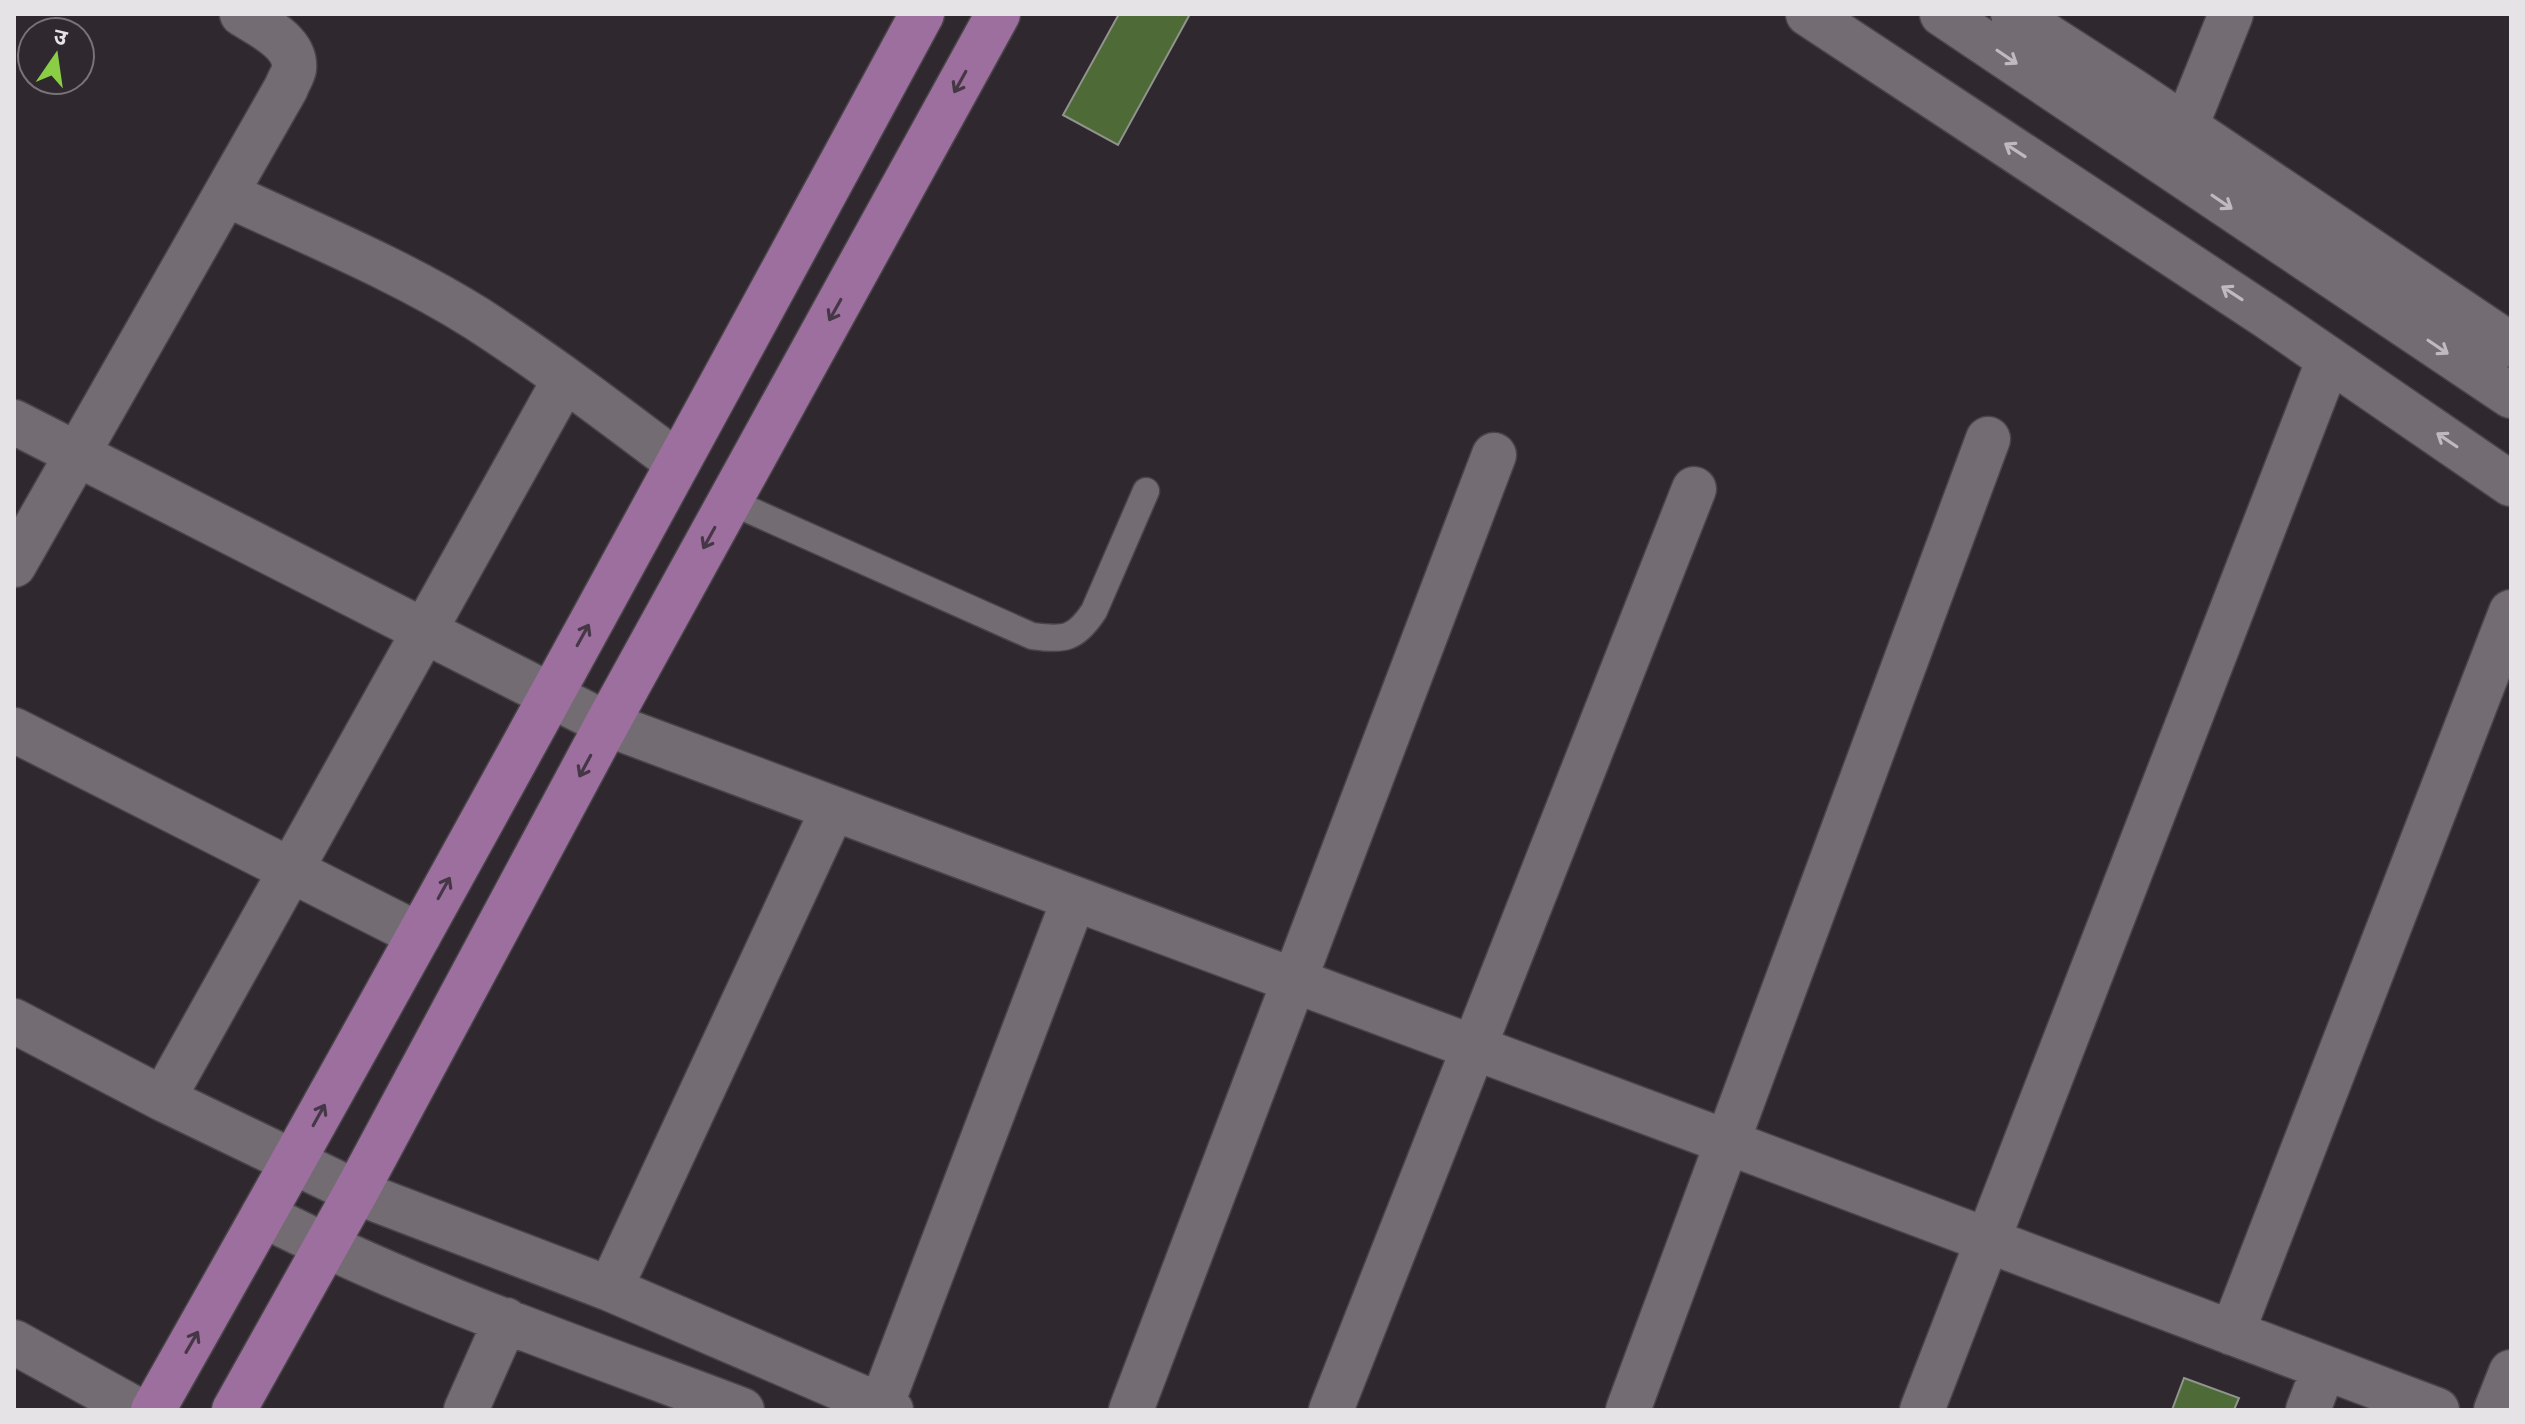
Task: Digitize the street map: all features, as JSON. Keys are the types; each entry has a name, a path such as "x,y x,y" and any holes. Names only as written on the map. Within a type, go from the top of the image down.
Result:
{"main road":[{"path":"153,1410 419,935 922,14"},
{"path":"234,1410 326,1247 607,724 998,14"}],"street":[{"path":"14,565 294,69 291,52 280,39 242,14"},
{"path":"1808,14 2329,359 2511,484"},
{"path":"1942,14 2511,396"},
{"path":"2013,14 2186,126 2511,345"},
{"path":"2186,126 2231,14"},
{"path":"226,194 421,287 475,318 565,379 678,463"},
{"path":"1922,1410 2329,359"},
{"path":"163,1099 565,379"},
{"path":"14,422 607,724 2437,1410"},
{"path":"1628,1410 1988,439"},
{"path":"1131,1410 1494,455"},
{"path":"1331,1410 1694,489"},
{"path":"2232,1333 2511,612"},
{"path":"14,730 419,935"},
{"path":"610,1289 833,809"},
{"path":"14,1021 163,1099 356,1192 610,1289 886,1408 1074,899"},
{"path":"263,1215 326,1247 742,1410"},
{"path":"466,1410 506,1320"},
{"path":"14,1342 137,1410"},
{"path":"2308,1410 2324,1368"},
{"path":"2496,1410 2511,1372"}],"lane":[{"path":"729,501 1032,636 1061,639 1082,630 1094,611 1146,491"}],"building":[{"path":"1119,14 1190,14 1118,145 1063,115"},
{"path":"2184,1378 2239,1398 2234,1410 2172,1410"}]}
